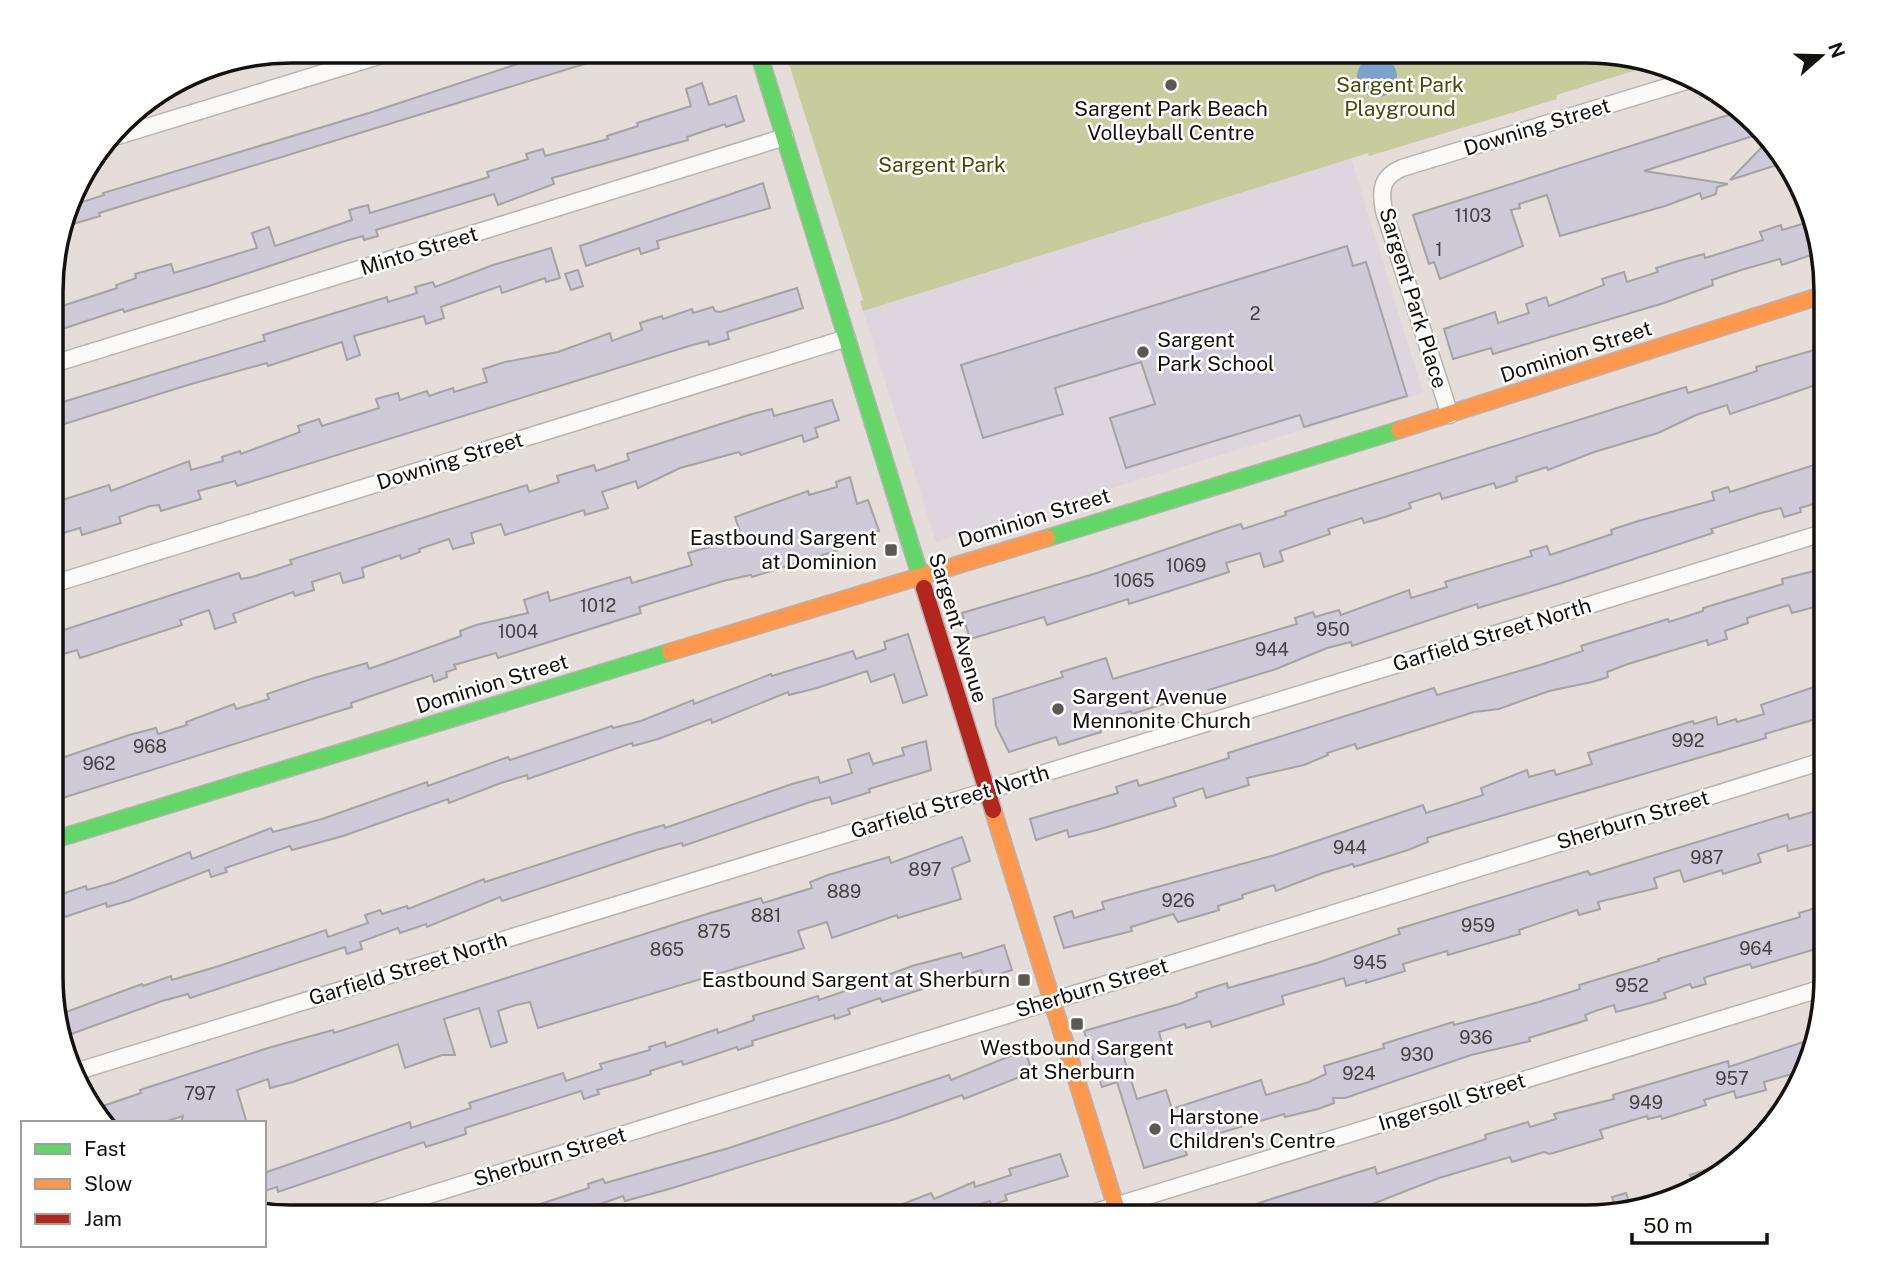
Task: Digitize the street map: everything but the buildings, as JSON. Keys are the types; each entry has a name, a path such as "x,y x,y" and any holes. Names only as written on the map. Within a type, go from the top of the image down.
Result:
{"street":[{"path":"128,133 356,63"},
{"name":"Sargent Avenue","path":"762,63 1115,1205"},
{"name":"Downing Street","path":"1384,181 1392,172 1402,168 1679,83"},
{"name":"Minto Street","path":"63,361 785,137"},
{"name":"Sargent Park Place","path":"1384,181 1381,193 1384,211 1450,415"},
{"name":"Dominion Street","path":"63,837 1450,415 1814,298"},
{"name":"Downing Street","path":"63,581 848,338"},
{"name":"Garfield Street North","path":"83,1070 1814,536"},
{"name":"Sherburn Street","path":"396,1205 1814,764"},
{"name":"Ingersoll Street","path":"1136,1205 1814,991"}],"shaded area":[{"name":"Sargent Park School","path":"1350,155 1423,393 936,542 863,311"}],"green space":[{"name":"Sargent Park","path":"789,63 1586,63 1638,70 1556,95 1557,99 1369,156 1368,153 863,311 860,301 863,300"}],"water":[{"path":"1363,63 1391,63 1396,69 1396,85 1385,96 1369,96 1358,85 1358,69"}],"traffic: fast":[{"path":"762,63 924,588"},
{"path":"1047,538 1399,430"},
{"path":"63,837 670,652"}],"traffic: slow":[{"path":"1399,430 1814,298"},
{"path":"670,652 1047,538"},
{"path":"993,810 1115,1205"}],"traffic: jam":[{"path":"924,588 993,810"}],"place":[{"name":"Sargent Park Beach Volleyball Centre","path":"1171,85"},
{"name":"Sargent Park School","path":"1143,352"},
{"name":"Eastbound Sargent at Dominion","path":"891,550"},
{"name":"Sargent Avenue Mennonite Church","path":"1058,709"},
{"name":"Eastbound Sargent at Sherburn","path":"1024,980"},
{"name":"Westbound Sargent at Sherburn","path":"1077,1024"},
{"name":"Harstone Children's Centre","path":"1155,1129"}],"park label":[{"name":"Sargent Park Playground","path":"1400,97"}]}
